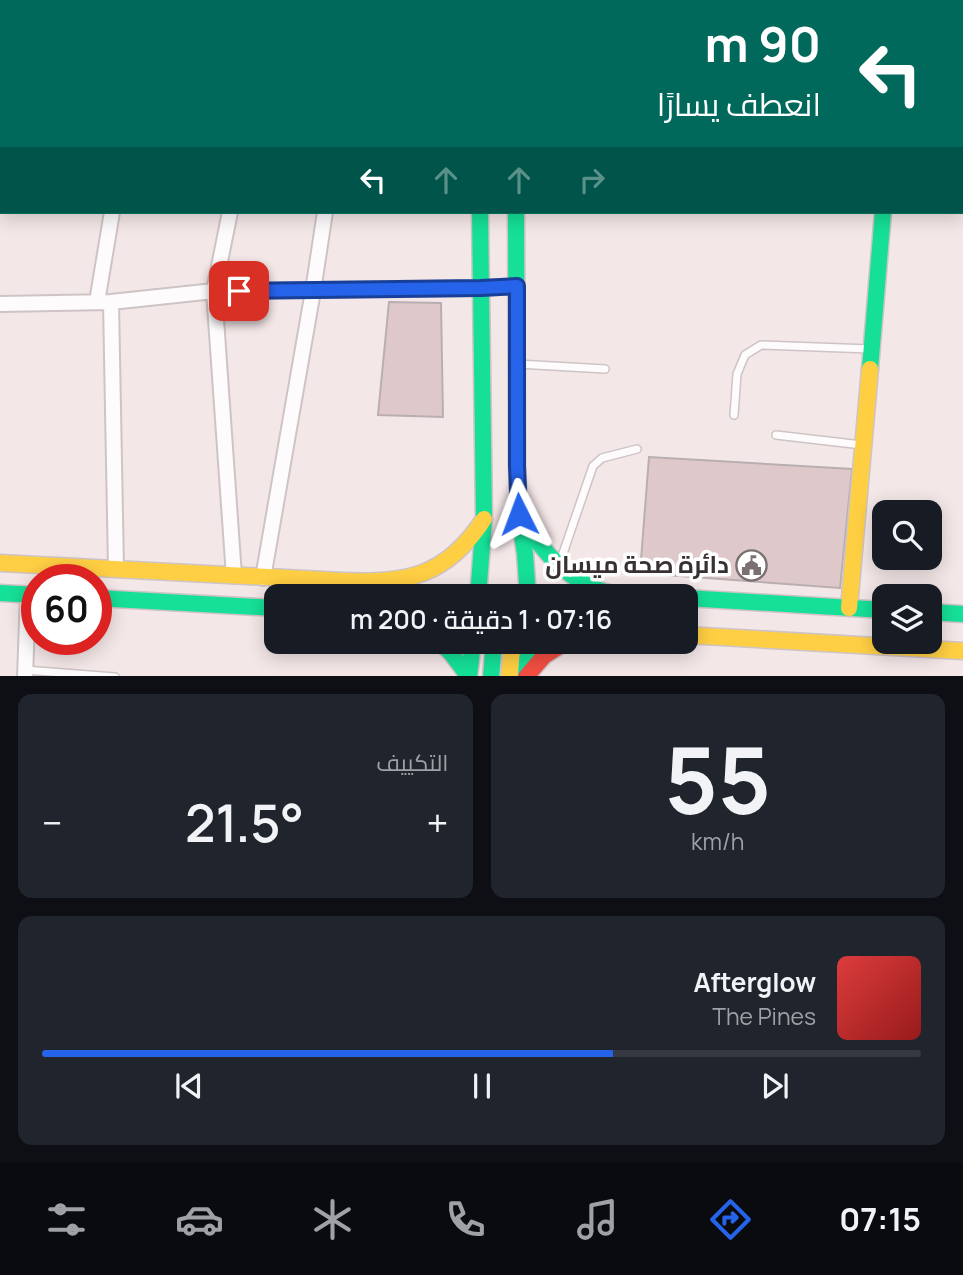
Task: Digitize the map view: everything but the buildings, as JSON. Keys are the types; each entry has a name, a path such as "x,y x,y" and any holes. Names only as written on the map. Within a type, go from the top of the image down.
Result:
{"street":[{"path":"110,214 104,302 116,569"},
{"path":"230,214 214,291 234,576"},
{"path":"263,578 325,214"},
{"path":"479,584 484,519 480,214"},
{"path":"516,214 517,466 527,584"},
{"path":"849,608 883,214"},
{"path":"0,304 104,302 214,291 517,286"},
{"path":"519,514 537,542 559,566 586,584"},
{"path":"514,584 519,514"},
{"path":"396,584 442,564 466,544 484,519"},
{"path":"482,553 488,584"},
{"path":"0,563 329,584"},
{"path":"0,593 21,594"},
{"path":"112,599 264,607"},
{"path":"698,599 872,609"},
{"path":"942,613 963,614"},
{"path":"698,636 963,651"},
{"path":"452,654 468,676"},
{"path":"469,676 472,654"},
{"path":"491,676 493,654"},
{"path":"509,676 512,654"},
{"path":"526,676 527,654"},
{"path":"527,676 547,654"},
{"path":"25,673 27,655"}],"lane":[{"path":"734,415 737,374 745,355 761,345 871,349"},
{"path":"517,363 604,369"},
{"path":"776,435 863,445"},
{"path":"559,566 593,466 602,458 637,449"},
{"path":"25,673 92,676"}],"traffic: fast":[{"path":"479,584 484,519 480,214"},
{"path":"516,214 517,466 527,584"},
{"path":"870,369 883,214"},
{"path":"519,515 547,553 586,584"},
{"path":"0,593 21,594"},
{"path":"112,599 264,607"},
{"path":"698,599 872,609"},
{"path":"942,613 963,614"},
{"path":"452,654 468,676"},
{"path":"469,676 472,654"},
{"path":"491,676 493,654"},
{"path":"526,676 527,654"}],"traffic: slow":[{"path":"849,608 870,369"},
{"path":"0,563 387,581 406,578 440,564 470,538 484,519"},
{"path":"698,636 963,651"},
{"path":"509,676 512,654"}],"traffic: jam":[{"path":"527,676 547,654"}],"place":[{"name":"دائرة صحة ميسان","path":"752,565"}],"route":[{"path":"239,291 517,286 519,514"}]}
